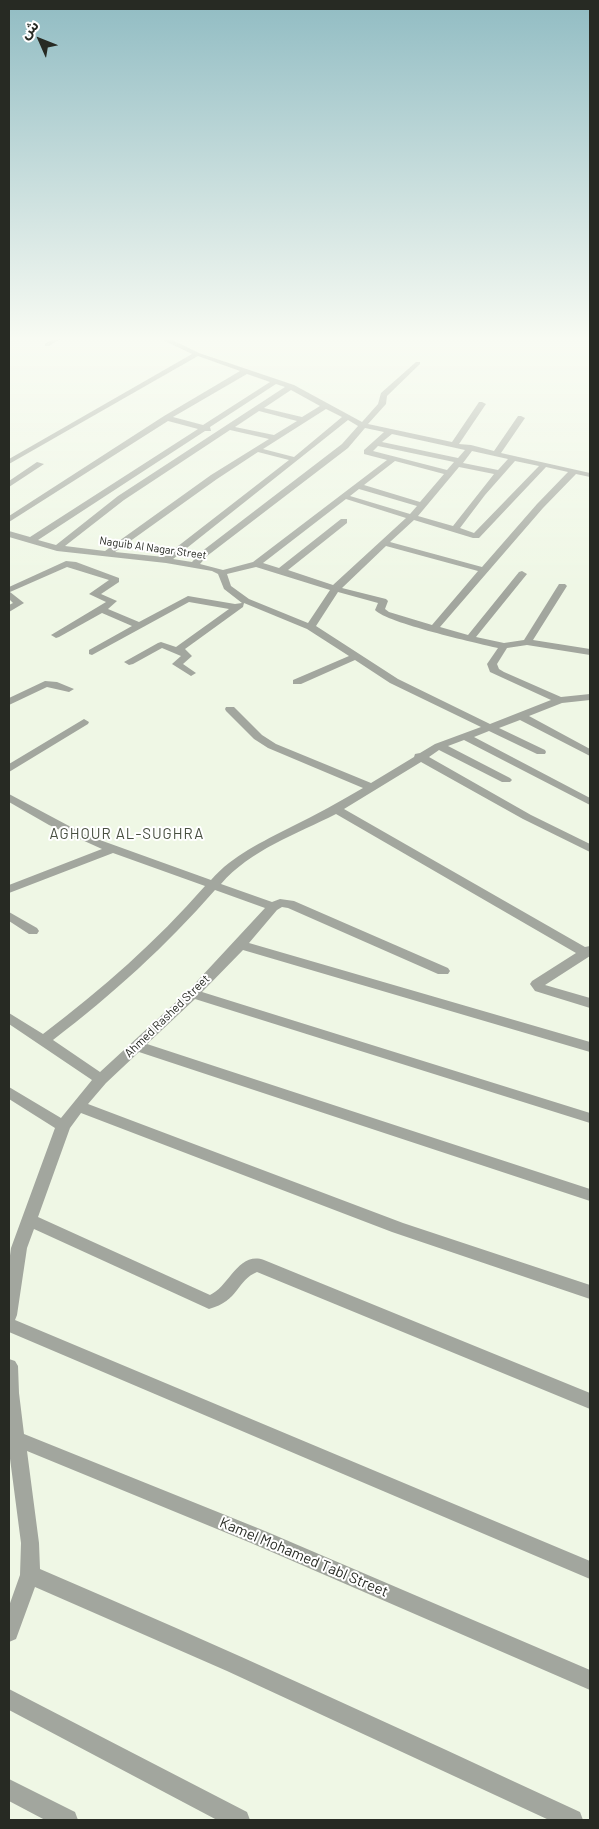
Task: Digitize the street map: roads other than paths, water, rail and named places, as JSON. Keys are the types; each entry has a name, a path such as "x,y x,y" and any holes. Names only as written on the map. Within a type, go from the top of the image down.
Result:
{"street":[{"path":"9,462 76,423"},
{"path":"9,520 159,423"},
{"path":"187,423 204,428 276,438"},
{"path":"30,541 211,423"},
{"path":"57,548 121,498 236,423"},
{"path":"108,553 214,477 298,423"},
{"path":"166,560 338,423"},
{"path":"357,423 389,432 455,444 590,475"},
{"path":"195,564 204,554 337,453 364,423"},
{"path":"455,444 469,423"},
{"path":"497,453 517,423"},
{"path":"389,432 367,452 450,473"},
{"path":"376,443 500,473"},
{"path":"310,627 320,615 335,589 412,518 471,448"},
{"path":"258,450 294,459"},
{"path":"454,529 514,457"},
{"path":"393,459 256,564 222,573 227,587 246,601 310,627 394,681 541,752"},
{"path":"9,485 40,464"},
{"path":"344,496 477,536 544,465"},
{"path":"433,628 574,471"},
{"path":"356,486 422,505"},
{"path":"105,492 121,498"},
{"path":"282,571 344,521"},
{"name":"Naguib Al Nagar Street","path":"9,534 57,548 195,564 215,569 222,573"},
{"path":"384,543 484,570"},
{"path":"9,590 70,564 114,579 115,582 94,594 112,601 102,609 56,635"},
{"path":"256,564 335,589 383,601 380,605 382,612 470,639 504,646 526,642 590,652"},
{"path":"470,639 522,574"},
{"path":"526,642 562,586"},
{"path":"9,595 19,603 9,609"},
{"path":"92,652 188,599 237,607"},
{"path":"180,651 180,648 198,634 246,601"},
{"path":"102,609 141,626"},
{"path":"128,662 161,645 180,651 187,656 178,664 190,672"},
{"path":"504,646 492,664 494,670 560,700"},
{"path":"297,682 354,657"},
{"path":"9,702 45,684 53,684 68,689"},
{"path":"43,1041 96,1000 142,959 182,920 228,868 247,855 373,788 419,756 438,746 560,700 590,697"},
{"path":"230,709 258,737 272,746 373,788"},
{"path":"521,716 590,753"},
{"path":"9,769 84,722"},
{"path":"464,736 590,802"},
{"path":"438,746 506,780"},
{"path":"419,756 527,817 590,848"},
{"path":"9,797 54,823 112,849 272,907 280,903 290,904 444,971"},
{"path":"336,809 587,952 537,984 540,988 590,1003"},
{"path":"9,889 112,849"},
{"name":"Ahmed Rashed Street","path":"9,1315 19,1248 63,1126 100,1079 193,994 272,907"},
{"path":"9,916 33,931"},
{"path":"240,944 590,1047"},
{"path":"193,994 590,1118"},
{"path":"9,1018 100,1079"},
{"path":"137,1046 590,1195"},
{"path":"9,1092 63,1126"},
{"path":"78,1106 398,1228 590,1292"},
{"path":"29,1220 210,1302 220,1299 249,1267 258,1265 590,1401"},
{"path":"9,1326 590,1570"},
{"path":"9,1366 10,1393 30,1543 30,1575 11,1622"},
{"name":"Kamel Mohamed Tabl Street","path":"17,1439 267,1541 590,1680"},
{"path":"30,1575 174,1637 572,1820"},
{"path":"9,1699 239,1820"},
{"path":"9,1790 68,1820"}],"district":[{"name":"AGHOUR AL-SUGHRA","path":"127,834"}]}
